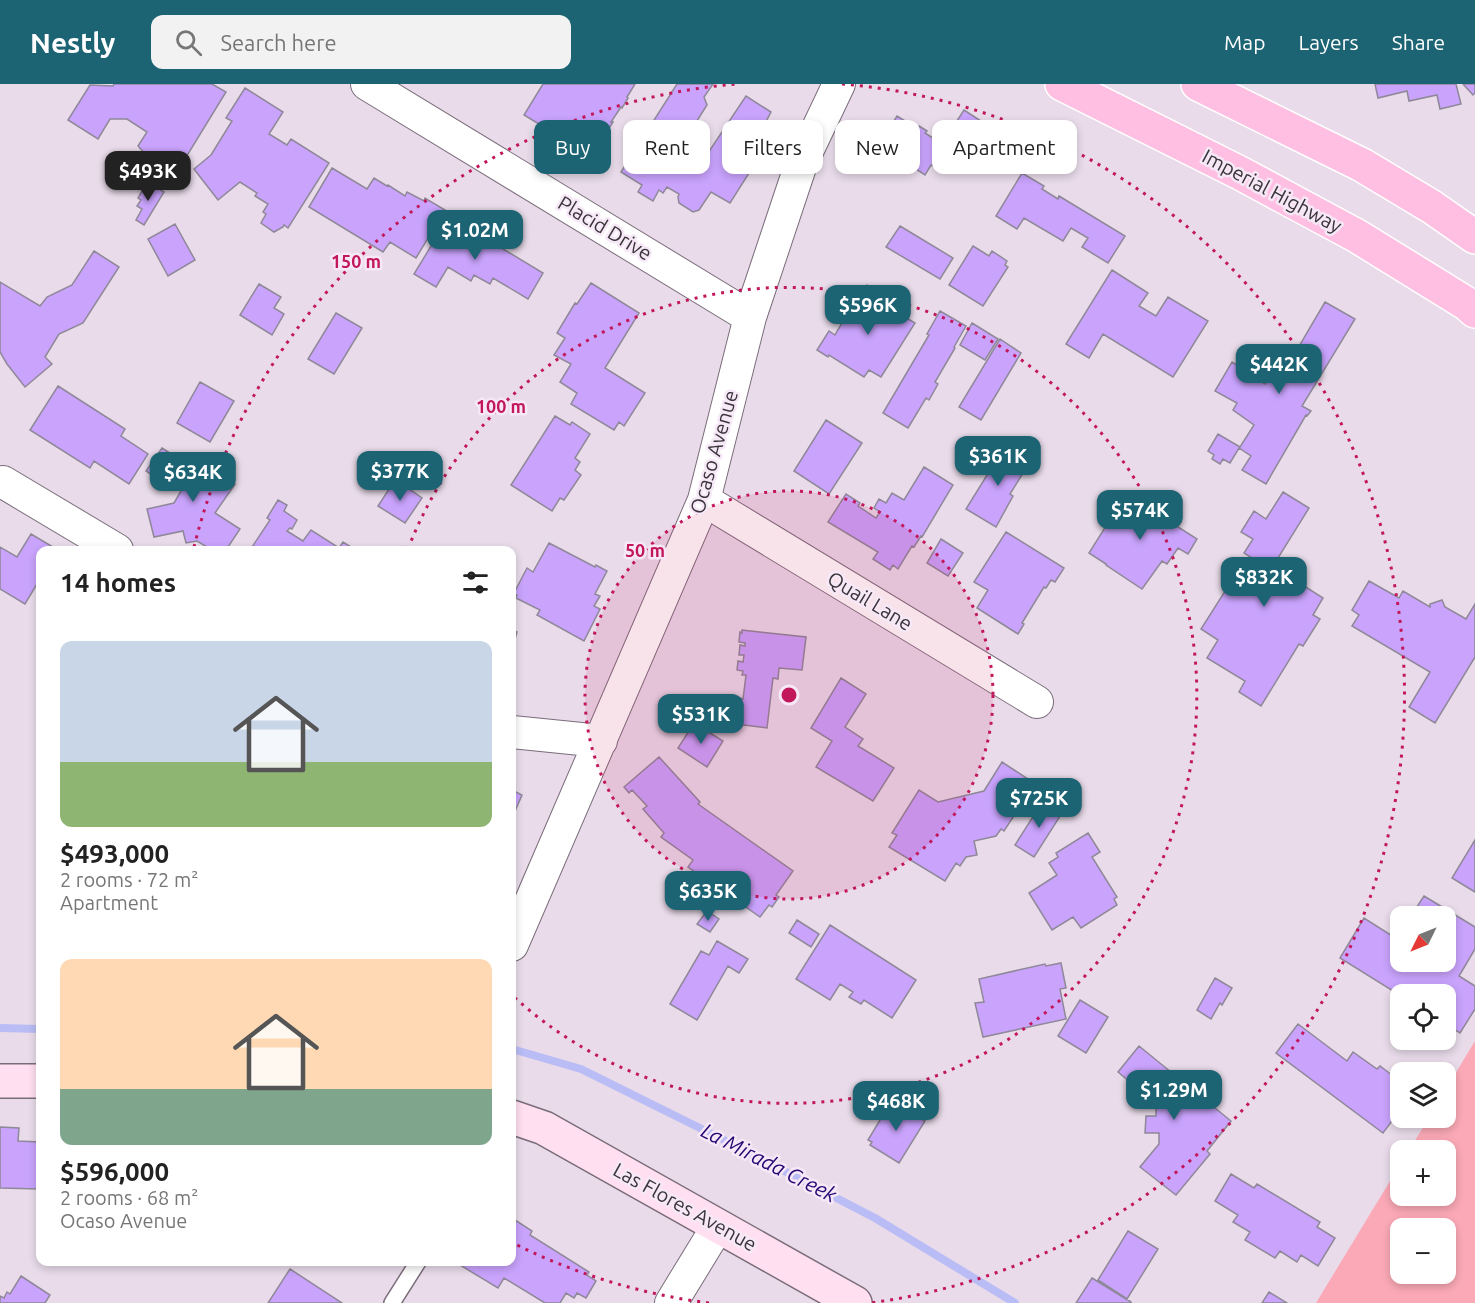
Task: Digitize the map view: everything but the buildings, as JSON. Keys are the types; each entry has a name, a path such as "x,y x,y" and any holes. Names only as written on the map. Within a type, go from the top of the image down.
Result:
{"main road":[{"name":"Imperial Highway","path":"1062,84 1240,173 1357,236 1475,311"},
{"path":"1198,84 1362,165 1475,237"}],"street":[{"name":"Placid Drive","path":"368,84 750,317"},
{"name":"Ocaso Avenue","path":"516,936 704,500 750,317 801,164 839,84"},
{"path":"3,482 110,546"},
{"name":"Quail Lane","path":"704,500 1037,702"},
{"path":"516,732 601,741"},
{"path":"0,1081 36,1081"},
{"name":"Las Flores Avenue","path":"516,1118 544,1128 855,1303"},
{"path":"671,1303 718,1226"}],"lane":[{"path":"392,1303 415,1266"}],"shaded area":[{"path":"1475,1041 1475,1303 1316,1303 1390,1181 1390,1206 1456,1206 1456,1140 1415,1140 1423,1128 1456,1128 1456,1072"}],"waterway":[{"name":"La Mirada Creek","path":"0,1028 36,1029"},
{"name":"La Mirada Creek","path":"516,1050 581,1069 734,1145 875,1218 1015,1303"}]}
